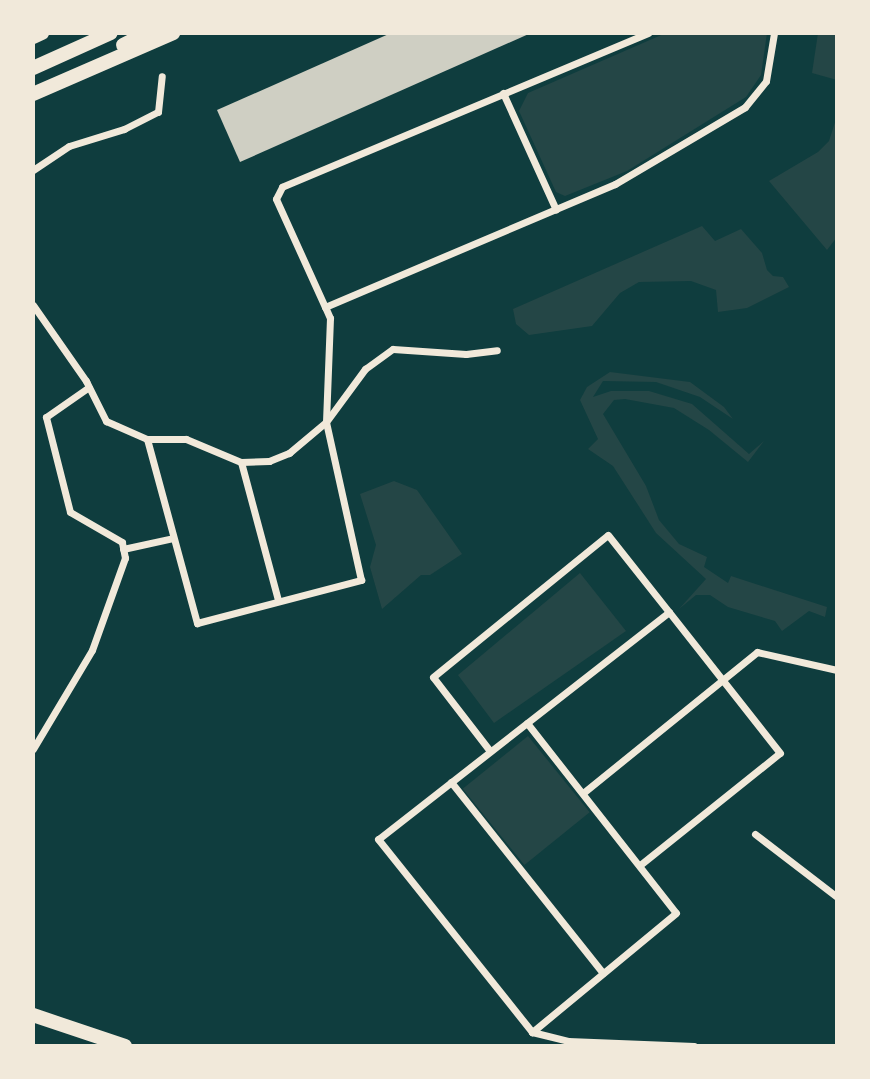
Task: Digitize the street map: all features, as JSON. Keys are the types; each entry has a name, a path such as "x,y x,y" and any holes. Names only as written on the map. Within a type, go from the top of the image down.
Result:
{"main road":[{"path":"33,37 42,33"},
{"path":"33,68 111,33"},
{"path":"33,92 147,33"},
{"path":"33,92 173,33"},
{"path":"33,1015 125,1046"}],"street":[{"path":"147,439 197,623 362,580 326,422 330,318 276,199 282,187 648,33"},
{"path":"326,307 615,184 745,107 766,81 774,33"},
{"path":"33,170 69,146 124,130 158,112 162,76"},
{"path":"503,93 556,210"},
{"path":"33,305 89,387 106,421 147,439 186,439 241,462 269,461 289,453 326,422 365,369 393,349 466,354 497,350"},
{"path":"33,749 92,650 117,587 125,558 122,542 70,512 46,417 89,387"},
{"path":"241,462 278,600"},
{"path":"490,751 433,677 608,535 780,753 640,865"},
{"path":"123,548 173,538"},
{"path":"669,612 378,839 532,1032 568,1041 694,1046"},
{"path":"583,793 757,652 837,670"},
{"path":"527,723 676,913 532,1032"},
{"path":"451,782 603,973"},
{"path":"720,801 727,809"},
{"path":"755,834 837,897"}],"shaded area":[{"path":"666,33 767,33 761,75 746,97 627,171 565,196 556,192 519,111 528,93"},
{"path":"818,33 837,33 837,80 812,73"},
{"path":"837,116 837,237 827,250 769,181 818,152 829,141"},
{"path":"702,226 715,241 741,229 762,253 767,270 773,276 783,277 789,287 747,308 718,312 716,290 691,281 639,282 620,293 592,326 529,335 516,324 513,309"},
{"path":"610,372 690,382 724,407 733,419 700,397 656,382 603,381 593,397 611,391 649,391 692,404 749,454 764,441 748,462 709,430 674,408 625,399 614,400 603,414 646,486 659,520 679,544 707,557 704,567 728,583 731,576 827,607 825,617 809,611 782,631 775,621 728,607 710,595 696,595 679,609 706,579 656,533 613,466 588,449 598,439 580,400 587,387"},
{"path":"394,481 417,490 462,554 430,575 421,575 382,609 370,567 376,545 360,494"},
{"path":"580,573 626,631 494,723 458,675"},
{"path":"528,736 590,812 524,865 463,789"}],"building":[{"path":"391,33 531,33 240,162 217,110"}]}
